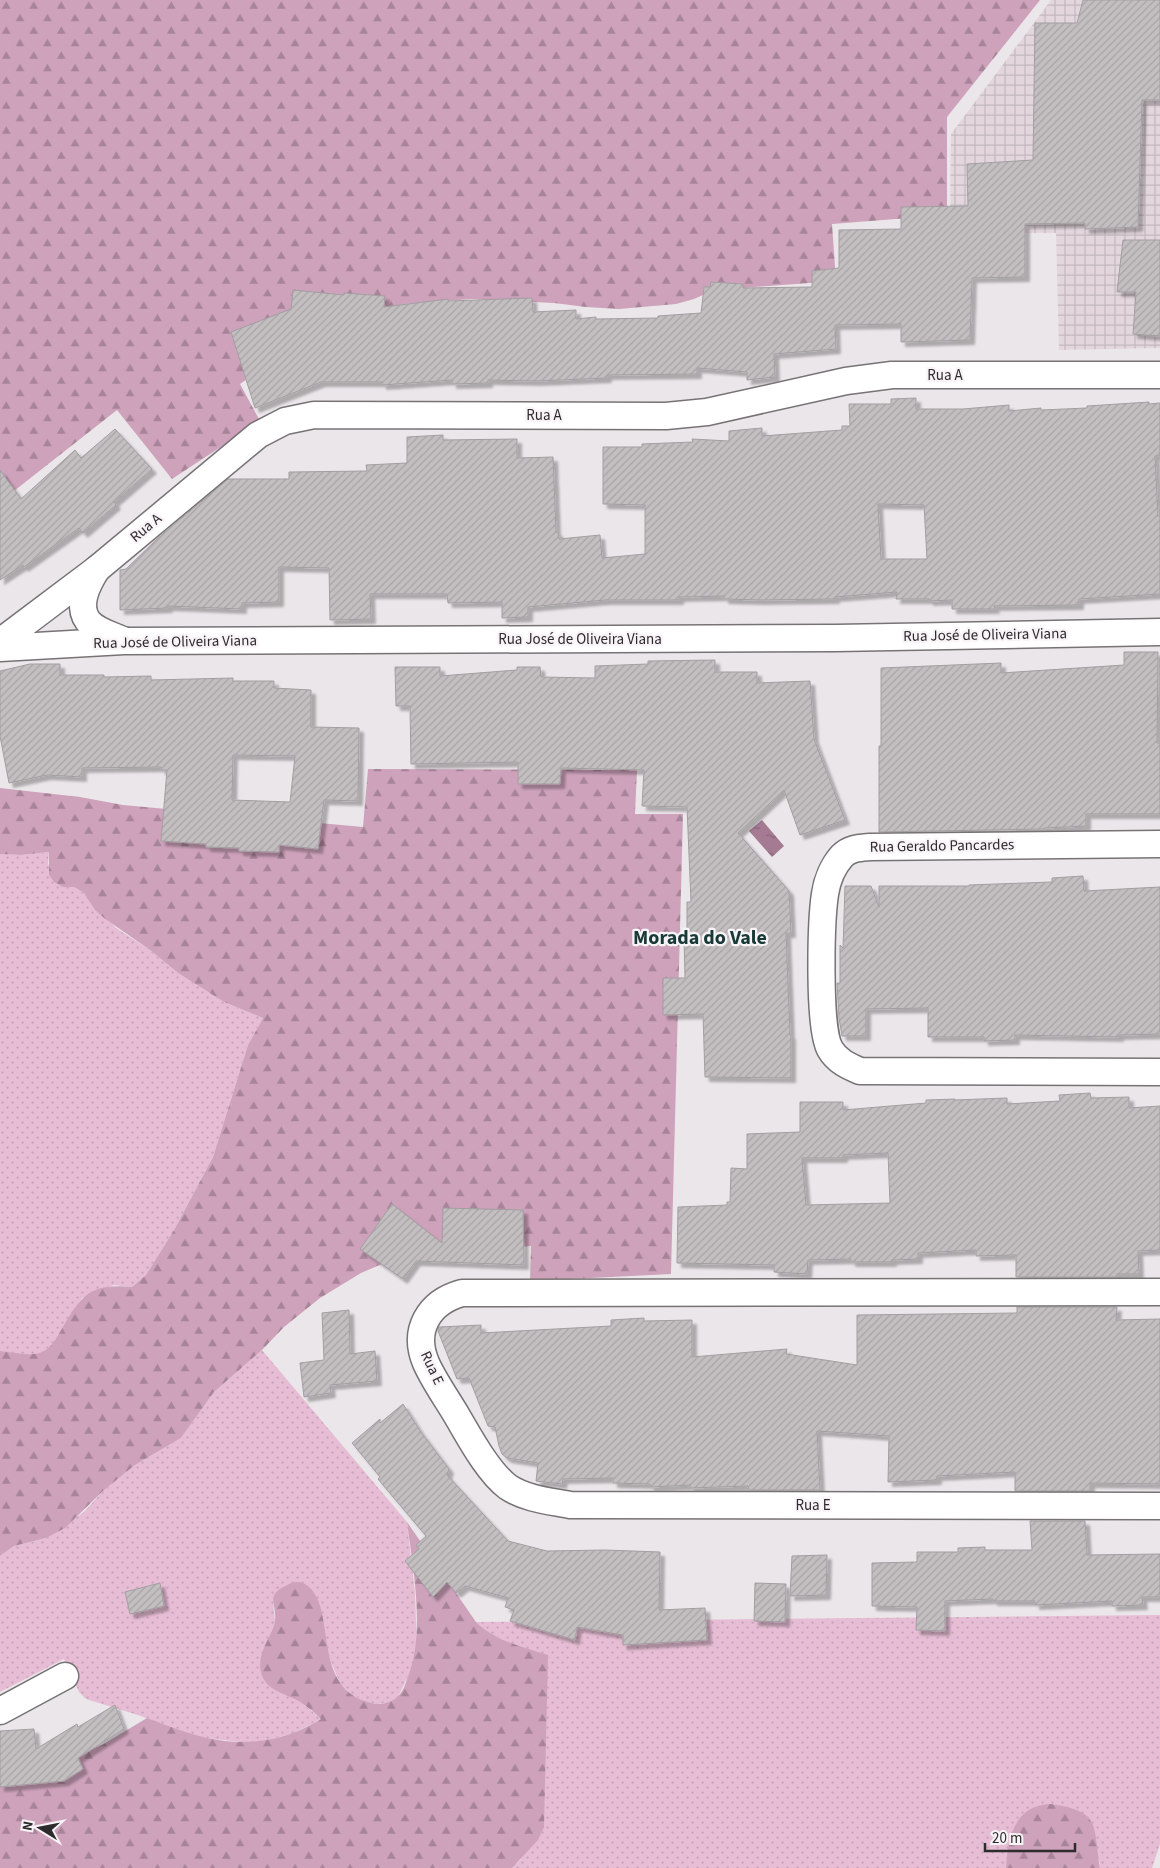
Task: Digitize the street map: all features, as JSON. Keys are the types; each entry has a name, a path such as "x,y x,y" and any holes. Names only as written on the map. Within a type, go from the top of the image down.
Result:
{"street":[{"name":"Rua A","path":"0,642 97,569 258,435 285,421 314,415 666,416 707,412 846,381 892,375 1160,375"},
{"path":"97,569 88,583 84,601 86,616 88,621 99,629 124,641"},
{"name":"Rua José de Oliveira Viana","path":"0,648 124,641 826,638 1160,632"},
{"name":"Rua Geraldo Pancardes","path":"1160,844 853,848 843,856 829,877 825,894 822,953 823,1025 826,1039 830,1049 847,1066 860,1070 1160,1072"},
{"name":"Rua E","path":"1160,1292 462,1293 448,1296 430,1311 424,1327 421,1347 426,1364 490,1468 508,1487 527,1496 546,1501 570,1505 1160,1506"},
{"path":"0,1711 65,1676"}],"shaded area":[{"path":"1051,0 1160,0 1160,348 1059,350 1056,233 950,233 951,134"},
{"path":"49,852 48,864 63,887 74,887 84,893 116,928 150,950 178,973 224,1002 263,1018 248,1045 213,1157 174,1230 146,1275 132,1287 114,1285 82,1298 52,1345 41,1354 18,1354 0,1351 0,854 21,855"},
{"path":"262,1350 407,1522 415,1593 417,1648 411,1670 398,1697 389,1703 377,1704 363,1701 351,1694 340,1684 328,1654 320,1609 273,1599 275,1622 269,1638 264,1680 273,1688 302,1703 321,1719 294,1733 247,1743 192,1736 141,1716 86,1699 79,1692 64,1659 0,1692 0,1556 14,1546 46,1538 84,1512 103,1491 135,1465 181,1438 214,1392"},
{"path":"1160,1615 1160,1844 1152,1868 1100,1868 1099,1861 1074,1809 1051,1804 1018,1821 1012,1834 1006,1868 512,1868 521,1859 548,1656 501,1639 476,1622"}],"green space":[{"path":"0,0 1040,0 947,117 947,215 832,224 836,281 714,290 694,299 676,304 619,309 554,303 472,299 404,304 341,317 299,343 240,384 260,421 172,479 117,410 0,502"},
{"path":"368,769 637,770 635,814 683,814 671,1274 530,1281 531,1246 398,1257 361,1273 320,1298 284,1327 262,1350 214,1392 181,1438 135,1465 103,1491 65,1528 46,1538 14,1546 0,1556 0,1351 27,1354 42,1352 52,1344 74,1309 87,1295 105,1287 132,1287 146,1275 174,1230 213,1157 248,1045 263,1018 224,1002 178,973 150,950 104,918 95,910 84,893 74,887 63,887 54,882 49,875 49,852 21,855 0,854 0,788 80,797 123,805 363,827"},
{"path":"407,1522 476,1622 501,1639 548,1655 544,1827 538,1840 512,1868 0,1868 0,1783 102,1745 147,1718 202,1737 236,1742 273,1739 296,1732 321,1719 300,1702 270,1686 263,1678 261,1671 261,1657 274,1625 274,1597 276,1593 291,1583 303,1583 314,1593 320,1607 331,1662 338,1679 349,1693 368,1702 379,1704 389,1702 398,1696 402,1692 413,1662 416,1643 415,1581"},
{"path":"1051,1804 1079,1811 1087,1816 1095,1831 1100,1868 1006,1868 1011,1835 1015,1825 1029,1810"}],"water":[{"path":"762,820 784,846 772,857 749,831"}],"building":[{"path":"1083,0 1160,0 1160,100 1142,100 1138,227 1085,229 1085,223 1025,224 1025,277 972,278 970,340 901,342 901,324 835,325 836,349 774,354 775,377 747,380 747,372 697,368 697,374 607,375 607,378 537,381 488,380 488,383 452,384 452,380 382,385 382,382 321,382 255,408 231,332 291,309 293,290 344,295 344,293 385,296 384,307 448,299 448,301 532,298 533,312 576,310 576,319 596,317 596,319 658,318 658,316 701,313 704,287 710,287 711,282 743,284 743,288 812,287 812,271 839,268 839,230 901,229 901,207 968,206 967,164 1033,160 1035,23 1077,23"},
{"path":"1123,240 1160,240 1160,336 1133,334 1136,292 1117,292"},
{"path":"916,398 916,409 963,409 1009,405 1009,411 1041,408 1041,410 1087,408 1087,406 1149,402 1149,404 1160,403 1160,456 1155,456 1158,516 1160,516 1160,594 1079,599 1079,605 994,606 995,609 952,609 952,600 896,599 897,592 835,597 835,599 760,600 724,599 724,596 679,597 679,600 605,600 528,607 528,617 502,618 502,602 448,603 447,594 370,594 371,619 330,620 329,568 279,567 279,602 242,603 242,609 168,606 168,608 120,610 120,570 126,569 157,539 228,479 289,479 289,472 367,471 366,465 407,463 407,437 443,435 443,440 517,439 517,458 553,457 556,532 558,532 559,539 600,535 602,558 645,554 645,505 603,504 603,447 642,447 642,444 693,442 692,439 729,441 729,431 762,428 762,436 842,430 842,426 850,426 849,404 891,404 891,399","holes":["878,504 924,505 927,559 881,559"]},
{"path":"115,429 152,469 114,502 116,505 83,533 79,528 24,567 23,565 0,580 0,470 21,499 75,450 81,458"},
{"path":"1124,652 1158,652 1157,743 1160,743 1160,814 1086,814 1086,826 1044,829 879,832 881,668 1001,663 1001,673 1124,665"},
{"path":"715,660 715,672 757,672 757,683 810,681 814,739 845,820 800,835 784,790 738,833 789,891 791,933 786,933 791,1078 705,1077 703,1014 663,1015 663,978 685,978 684,938 687,938 687,902 691,902 687,807 642,806 644,770 561,768 560,784 518,784 518,762 411,764 410,706 396,706 395,667 440,667 440,676 517,670 517,667 540,667 541,677 595,678 595,666 648,664 648,661"},
{"path":"30,664 60,664 60,675 104,675 104,677 151,676 151,680 233,678 233,681 274,681 274,688 311,690 311,727 359,728 358,801 324,800 318,849 279,845 279,852 239,851 239,848 206,847 206,844 161,841 167,770 161,770 161,767 82,768 82,777 47,775 9,783 0,736 0,671","holes":["233,755 295,756 290,802 232,800"]},
{"path":"1083,876 1084,891 1160,887 1160,1034 1119,1035 1119,1037 1015,1035 1015,1040 984,1041 984,1037 928,1037 928,1008 866,1009 866,1036 842,1036 837,983 840,983 840,945 843,948 845,886 871,886 879,907 879,886 969,886 1052,882 1052,878"},
{"path":"1090,1093 1091,1098 1129,1097 1129,1108 1160,1106 1160,1250 1138,1251 1139,1274 1117,1274 1117,1277 1016,1277 1016,1255 976,1256 976,1250 918,1253 918,1259 892,1260 892,1262 851,1262 851,1259 808,1260 807,1274 774,1272 774,1265 677,1263 678,1207 727,1205 727,1202 730,1202 731,1168 747,1169 747,1134 800,1132 800,1102 843,1102 843,1110 926,1103 926,1100 1007,1098 1007,1104 1060,1101 1059,1095","holes":["888,1153 890,1203 806,1205 802,1158 843,1158 843,1155"]},
{"path":"392,1204 442,1243 443,1208 523,1210 524,1265 416,1261 403,1279 360,1249"},
{"path":"1017,1307 1117,1307 1116,1320 1160,1319 1160,1484 1090,1483 1090,1491 1015,1491 1015,1472 937,1476 937,1480 888,1482 889,1436 817,1431 820,1490 749,1490 748,1486 690,1488 690,1485 650,1487 650,1484 613,1483 613,1478 563,1479 562,1484 536,1481 538,1463 507,1458 502,1454 495,1427 488,1426 469,1378 457,1379 438,1331 439,1327 481,1325 481,1333 611,1326 611,1320 644,1318 644,1321 692,1320 692,1357 787,1349 786,1354 857,1365 857,1315 1017,1313"},
{"path":"349,1310 350,1354 375,1351 377,1381 330,1385 331,1393 304,1397 300,1363 324,1360 322,1313"},
{"path":"403,1404 420,1431 449,1469 447,1475 508,1541 547,1551 605,1550 660,1552 659,1610 705,1608 707,1640 623,1645 623,1635 577,1627 575,1640 510,1621 514,1610 505,1607 508,1598 465,1586 456,1593 447,1582 433,1597 405,1561 419,1549 416,1545 426,1536 378,1479 380,1477 352,1443 380,1419 380,1423"},
{"path":"1030,1521 1085,1521 1087,1555 1160,1554 1160,1597 1142,1597 1143,1605 1112,1606 1112,1601 1035,1605 1035,1601 993,1601 993,1599 945,1601 945,1631 916,1630 917,1607 872,1606 872,1563 917,1562 917,1552 958,1552 958,1548 985,1547 985,1550 1032,1550"},
{"path":"827,1555 826,1595 790,1596 792,1556"},
{"path":"160,1583 164,1606 130,1614 125,1592"},
{"path":"755,1583 786,1584 785,1622 754,1621"},
{"path":"115,1705 124,1729 78,1758 83,1769 64,1781 0,1787 0,1731 34,1729 36,1749 77,1724 78,1727"}],"district":[{"name":"Morada do Vale","path":"700,938"}]}
